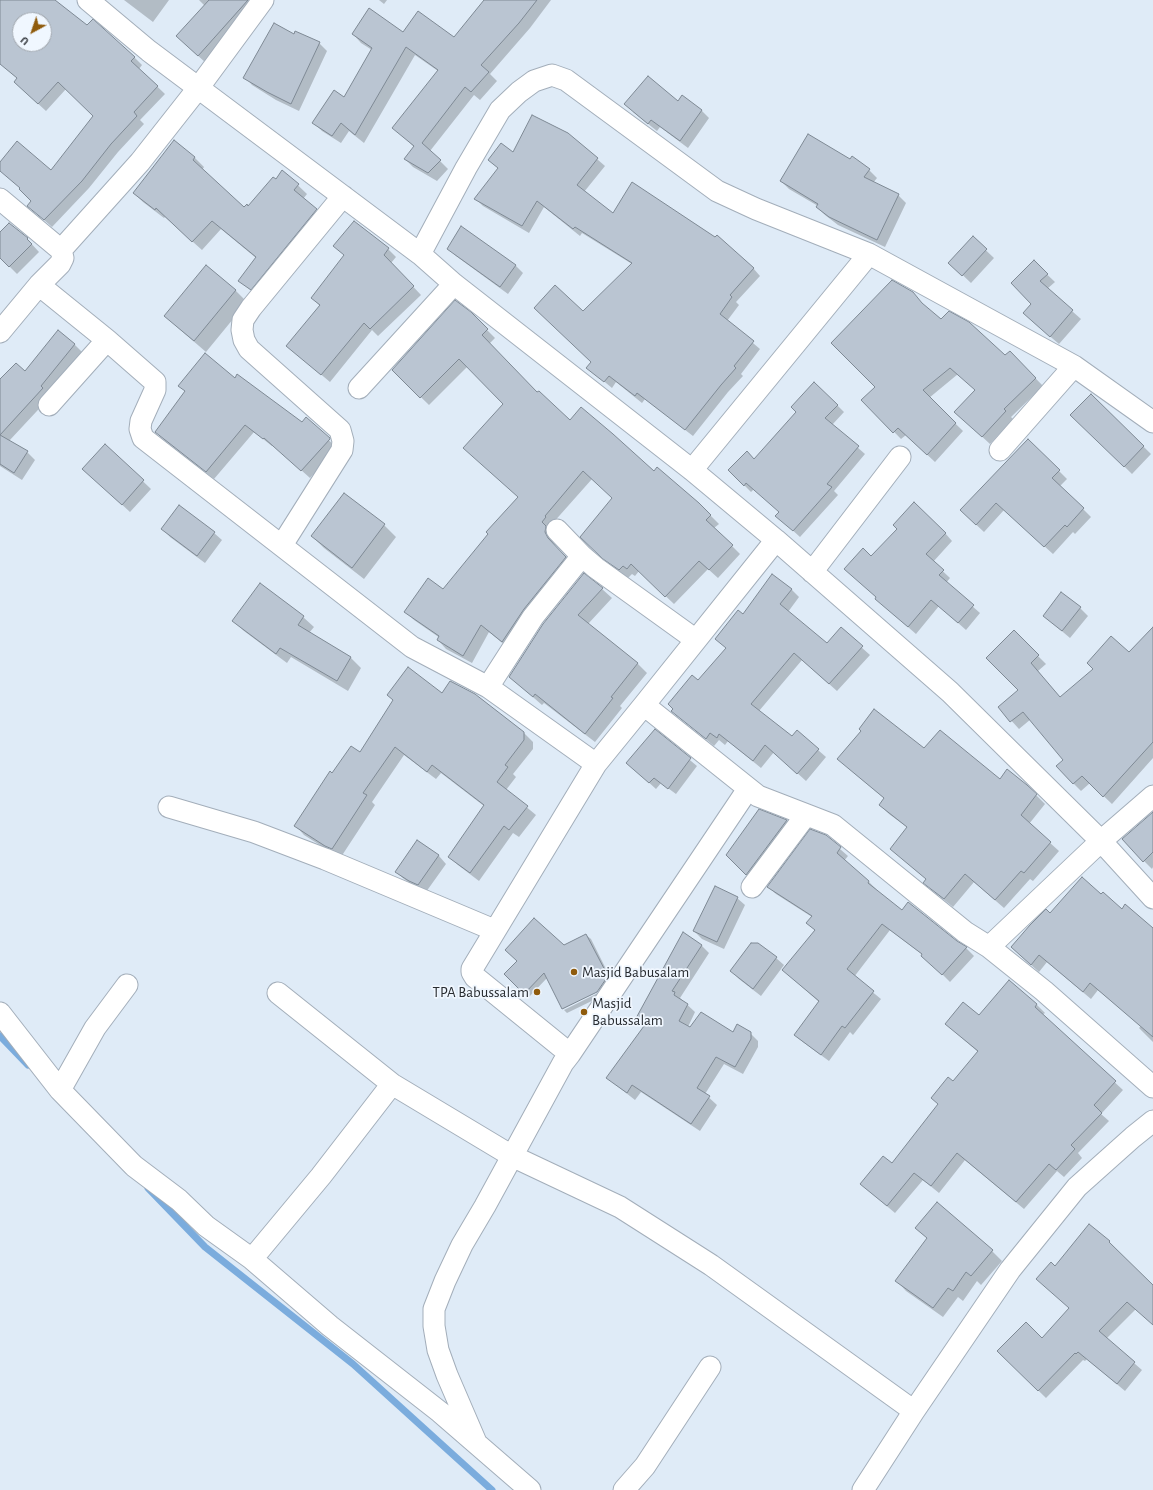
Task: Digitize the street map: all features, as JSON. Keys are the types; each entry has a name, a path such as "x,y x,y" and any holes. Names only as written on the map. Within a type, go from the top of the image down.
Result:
{"street":[{"path":"88,0 149,51 420,254 454,284 692,470 776,540 950,692 1101,842 1153,898"},
{"path":"61,250 140,162 199,87 263,0"},
{"path":"420,254 466,168 500,110 519,92 534,81 552,76 566,80 717,191 756,209 869,254 1074,366 1153,422"},
{"path":"282,545 342,450 343,440 340,430 249,349 244,340 242,330 243,320 251,308 342,196"},
{"path":"0,199 61,250 63,258 60,264 39,285 0,332"},
{"path":"692,470 869,254"},
{"path":"359,388 454,284"},
{"path":"39,285 107,340 155,382 155,390 141,421 140,429 143,438 412,647 488,687 596,764"},
{"path":"49,405 107,340"},
{"path":"1000,450 1074,366"},
{"path":"812,572 900,457"},
{"path":"557,530 582,556 696,640"},
{"path":"570,1054 475,977 472,969 494,930 596,764 776,540"},
{"path":"488,687 533,617 582,556"},
{"path":"644,705 753,793 833,825 965,932 989,947 1044,991 1153,1087"},
{"path":"475,1440 438,1350 434,1326 434,1309 445,1281 462,1245 563,1063 585,1031 597,1039 659,933 753,793"},
{"path":"989,947 1101,842 1153,796"},
{"path":"169,807 254,832 324,859 494,930"},
{"path":"752,887 806,815"},
{"path":"60,1090 95,1028 128,985"},
{"path":"278,993 392,1084 512,1156 620,1206 717,1269 914,1411"},
{"path":"0,1014 60,1090 134,1166 179,1200 206,1226 252,1258 330,1326 475,1440 530,1490"},
{"path":"252,1258 321,1176 392,1084"},
{"path":"863,1490 914,1411 1010,1270 1077,1187 1153,1121"},
{"path":"624,1490 646,1466 710,1367"}],"building":[{"path":"0,0 55,0 87,25 93,19 135,57 131,61 158,86 134,112 137,116 111,144 82,181 44,220 27,206 31,201 19,189 20,188 0,171 0,162 17,141 51,170 93,116 58,82 38,104 14,82 17,78 0,64"},
{"path":"209,0 248,0 198,56 176,36"},
{"path":"484,0 537,0 519,23 481,65 489,72 471,92 465,87 422,143 441,160 428,173 404,159 414,146 392,128 438,70 406,47 355,135 341,123 332,136 312,123 334,90 344,97 372,48 352,34 369,8 403,32 418,11 454,37"},
{"path":"274,23 294,34 295,31 320,42 291,104 243,78"},
{"path":"648,76 678,101 682,95 702,110 680,141 651,120 648,124 624,104"},
{"path":"532,115 568,133 598,158 577,185 613,213 632,182 715,237 717,235 754,268 730,295 732,297 720,314 754,341 734,366 736,368 685,430 637,393 635,396 609,376 604,382 586,368 591,362 534,308 555,285 583,311 632,263 575,227 573,229 537,201 522,226 474,199 498,168 488,160 501,143 513,152"},
{"path":"808,134 850,159 852,156 870,169 864,177 899,194 877,240 829,217 816,207 818,204 780,181"},
{"path":"174,140 195,157 193,160 244,207 247,204 248,206 273,177 276,179 282,170 299,184 294,190 317,209 251,290 238,281 256,257 212,221 192,242 156,208 155,210 133,193"},
{"path":"354,221 389,248 384,255 414,286 370,329 364,323 321,375 286,346 320,305 311,298 344,255 333,246"},
{"path":"9,223 28,238 27,239 32,244 9,267 0,258 0,232"},
{"path":"461,226 516,265 500,287 447,249"},
{"path":"973,236 987,249 962,276 948,263"},
{"path":"1034,260 1048,274 1040,281 1073,310 1050,337 1023,313 1031,304 1011,283"},
{"path":"206,265 236,290 194,341 164,316"},
{"path":"892,280 913,292 922,303 941,319 949,311 969,322 1005,355 1010,351 1036,378 1004,409 1006,411 982,437 954,412 975,390 950,368 923,390 956,423 927,455 898,428 893,433 861,400 875,387 831,343"},
{"path":"455,300 471,312 488,329 482,335 537,392 539,391 570,420 581,407 654,471 657,467 711,515 706,520 733,545 709,570 699,561 665,597 631,564 627,569 623,566 619,570 603,559 580,537 612,498 583,471 545,516 546,517 542,522 546,526 545,532 548,538 566,557 524,609 502,642 481,625 463,656 437,640 439,636 404,612 428,578 443,589 488,534 486,532 518,497 463,448 503,404 459,359 420,398 392,370"},
{"path":"58,330 75,344 41,386 43,388 0,435 0,379 16,363 25,371"},
{"path":"205,353 235,378 237,374 302,422 306,417 330,438 301,471 264,438 263,439 245,425 206,472 155,432 185,391 178,386"},
{"path":"814,382 838,405 825,418 859,446 827,484 832,487 793,531 775,516 779,512 746,483 744,486 728,470 747,451 754,459 796,412 791,407"},
{"path":"1091,394 1144,446 1124,467 1070,415"},
{"path":"0,435 28,451 14,473 0,464"},
{"path":"1028,439 1060,470 1052,478 1084,508 1067,527 1065,525 1044,547 996,503 976,525 960,510"},
{"path":"105,444 144,480 122,505 82,469"},
{"path":"344,493 385,524 352,568 311,536"},
{"path":"914,502 946,533 926,554 944,570 939,575 974,605 958,623 931,600 908,627 875,599 876,597 844,569 863,548 871,556 897,529 893,525"},
{"path":"179,505 215,532 197,556 161,529"},
{"path":"584,573 603,588 578,615 638,663 611,697 613,698 585,734 535,694 533,697 509,677 543,624"},
{"path":"772,574 792,589 780,604 827,643 841,627 863,646 829,684 794,653 751,704 792,736 797,730 819,749 797,774 765,745 753,761 719,734 717,738 710,733 706,739 671,711 673,709 668,704 692,675 698,680 726,648 715,639 738,610 743,614"},
{"path":"260,583 304,616 298,625 351,657 337,681 280,648 276,654 232,621"},
{"path":"1061,592 1081,607 1062,631 1043,616"},
{"path":"1153,627 1153,742 1103,797 1082,776 1073,784 1056,766 1063,760 1023,712 1010,722 998,707 1018,690 986,658 1014,630 1039,655 1031,663 1060,697 1093,669 1087,663 1111,636 1129,652"},
{"path":"408,667 442,693 450,681 475,694 524,732 524,740 505,765 508,767 497,782 528,806 509,830 504,826 470,873 448,857 484,805 432,765 427,772 395,747 363,793 367,795 332,849 294,826 330,771 332,773 351,746 360,752 393,700 387,695"},
{"path":"874,709 924,748 940,730 1000,779 1007,769 1037,794 1021,815 1051,842 1024,873 1021,871 995,900 965,874 944,899 923,883 926,879 890,849 907,827 879,805 884,798 837,759 861,731 859,729"},
{"path":"655,729 691,758 668,789 654,778 649,783 626,763"},
{"path":"759,809 787,820 746,875 726,855"},
{"path":"1153,812 1153,852 1143,862 1122,839"},
{"path":"810,829 826,835 841,847 837,853 869,881 868,883 902,910 908,902 957,941 967,947 942,975 921,956 922,954 882,924 847,969 874,991 845,1028 842,1026 821,1055 794,1035 819,1001 782,970 815,930 806,923 812,916 767,887"},
{"path":"417,840 439,855 418,885 395,872"},
{"path":"1082,877 1101,894 1103,892 1122,909 1125,904 1153,928 1153,1037 1090,983 1083,992 1039,955 1031,965 1011,947 1046,909 1050,913"},
{"path":"715,886 738,897 717,942 693,931"},
{"path":"534,918 564,945 586,934 608,976 597,992 562,1009 544,973 524,994 504,974 517,961 505,950"},
{"path":"683,932 702,945 672,991 675,992 674,995 688,1004 679,1021 690,1027 701,1012 733,1032 737,1024 751,1032 751,1039 735,1067 716,1057 697,1088 710,1096 691,1124 632,1085 627,1093 606,1078 644,1026 635,1020"},
{"path":"751,943 758,943 777,957 753,989 730,971"},
{"path":"1009,980 1037,1004 1035,1007 1116,1081 1094,1105 1102,1113 1071,1145 1075,1149 1056,1170 1049,1164 1016,1202 957,1153 931,1186 914,1173 887,1206 860,1184 883,1156 892,1163 938,1104 931,1098 948,1077 953,1081 978,1051 945,1024 963,1002 979,1015"},
{"path":"937,1202 993,1250 971,1276 966,1272 953,1291 948,1288 933,1308 895,1281 927,1238 915,1228"},
{"path":"1089,1224 1110,1241 1109,1242 1153,1285 1153,1325 1127,1302 1099,1331 1135,1362 1117,1384 1078,1352 1076,1354 1075,1353 1038,1391 997,1351 1026,1322 1042,1338 1069,1308 1036,1279 1051,1262 1055,1266"}],"waterway":[{"path":"0,1036 28,1065"},
{"path":"148,1188 205,1247 353,1364 492,1490"}],"place":[{"name":"Masjid Babusalam","path":"574,972"},
{"name":"TPA Babussalam","path":"537,992"},
{"name":"Masjid Babussalam","path":"584,1012"}]}
